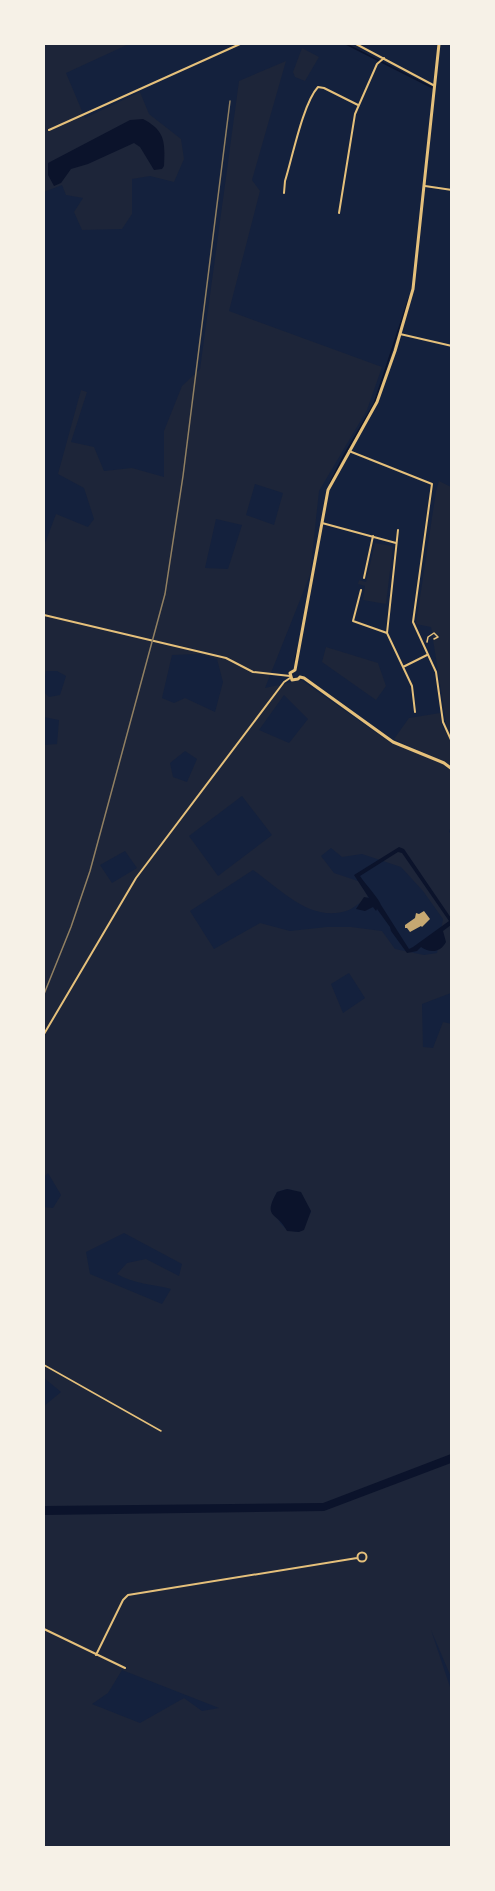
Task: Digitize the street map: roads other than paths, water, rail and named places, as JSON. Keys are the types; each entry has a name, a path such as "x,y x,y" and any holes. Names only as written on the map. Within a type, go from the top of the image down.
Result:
{"street":[{"path":"50,130 240,44"},
{"path":"356,44 435,86"},
{"path":"44,1034 136,878 279,688 290,677 290,673 295,670 328,490 377,402 400,334 415,277 439,44"},
{"path":"339,213 355,114 377,64 384,58"},
{"path":"284,193 285,182 306,109 315,90 318,87 324,88 359,106"},
{"path":"425,186 452,190"},
{"path":"400,334 452,346"},
{"path":"349,450 432,484 413,622 436,672 443,722 452,742"},
{"path":"322,523 396,543"},
{"path":"398,530 387,633 412,686 415,712"},
{"path":"364,578 373,536"},
{"path":"361,590 353,621 387,633"},
{"path":"44,615 226,658 253,672 290,677 295,680 300,677"},
{"path":"403,667 428,655"},
{"path":"295,670 299,672 300,677"},
{"path":"300,677 393,742 444,763 452,769"},
{"path":"96,1655 128,1594 357,1558"},
{"path":"44,1629 125,1668"}],"waterway":[{"path":"346,44 433,88"},
{"path":"330,483 374,404 409,298"},
{"path":"295,660 297,652"}],"railway":[{"path":"44,994 71,927 90,871 165,594 183,476 230,101"}]}
